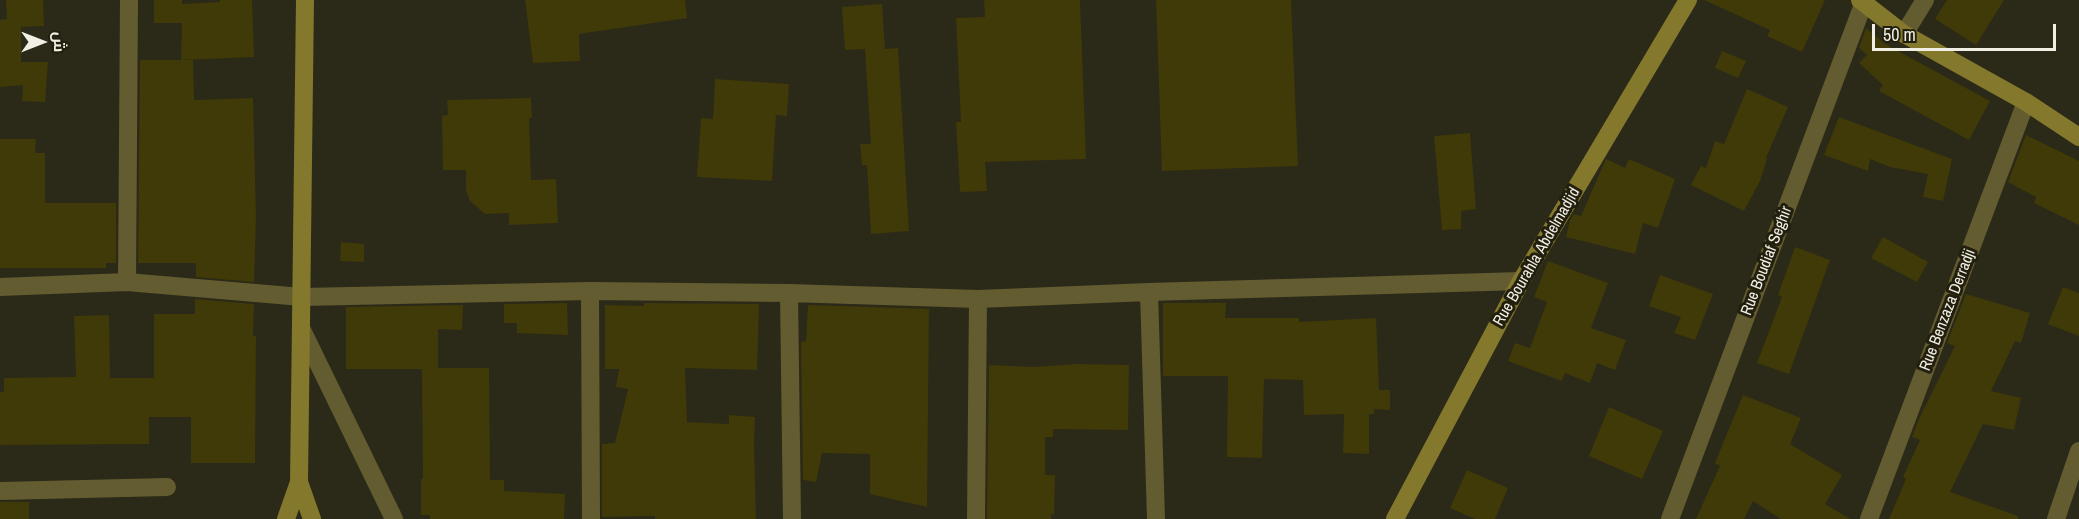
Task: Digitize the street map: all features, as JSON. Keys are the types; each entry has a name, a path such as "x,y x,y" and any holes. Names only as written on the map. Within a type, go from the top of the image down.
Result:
{"street":[{"path":"127,282 129,0"},
{"path":"286,519 299,482 305,0"},
{"name":"Rue Bourahla Abdelmadjid","path":"1395,519 1521,281 1688,0"},
{"path":"1904,34 1925,0"},
{"path":"1862,1 1904,34 2026,102 2079,137"},
{"name":"Rue Boudiaf Seghir","path":"1670,519 1862,1"},
{"name":"Rue Benzaza Derradji","path":"1869,519 2026,102"},
{"path":"0,287 127,282 302,297 590,291 789,293 978,299 1521,281"},
{"path":"590,291 591,519"},
{"path":"1149,292 1156,519"},
{"path":"789,293 792,519"},
{"path":"976,519 978,299"},
{"path":"301,328 394,519"},
{"path":"2056,519 2079,451"},
{"path":"299,482 312,519"},
{"path":"0,491 167,488"}],"building":[{"path":"6,0 43,0 44,26 21,27 21,62 48,62 45,102 22,101 23,85 0,87 0,20 7,19"},
{"path":"154,0 182,0 182,4 220,2 220,0 252,0 254,57 181,60 182,23 154,23"},
{"path":"525,0 685,0 687,18 579,34 580,61 533,63"},
{"path":"984,0 1080,0 1086,159 985,162 987,191 960,192 956,122 961,122 956,18 985,17"},
{"path":"1156,0 1291,0 1298,166 1162,171"},
{"path":"1704,0 1825,0 1802,52 1767,36 1770,30"},
{"path":"1947,0 2004,0 1976,45 1935,19"},
{"path":"882,4 885,49 898,48 909,231 871,234 867,165 862,165 860,144 871,144 865,49 845,50 842,7"},
{"path":"1866,28 1885,44 1990,101 1969,140 1879,91 1883,85 1859,63 1867,55 1859,48"},
{"path":"1722,51 1746,61 1738,78 1715,68"},
{"path":"140,60 193,60 194,100 253,98 256,217 254,282 196,277 196,264 194,263 138,263"},
{"path":"715,79 789,84 787,116 776,115 772,181 697,177 701,118 713,119"},
{"path":"1747,89 1788,107 1766,158 1760,181 1744,211 1691,185 1701,166 1706,168 1715,141 1724,144"},
{"path":"531,98 532,118 529,118 531,180 556,179 558,223 509,225 509,213 485,214 470,201 466,190 466,170 443,170 442,116 448,115 447,100"},
{"path":"1839,117 1952,159 1943,201 1923,197 1928,174 1890,167 1870,159 1868,171 1824,155"},
{"path":"1470,133 1476,209 1461,211 1461,229 1442,230 1434,136"},
{"path":"2026,135 2079,161 2079,225 2034,203 2036,197 2008,182"},
{"path":"0,139 36,139 35,153 45,153 45,203 116,203 116,263 106,263 106,268 0,268"},
{"path":"1606,159 1625,168 1629,159 1675,179 1658,228 1643,223 1635,254 1566,237 1570,220 1574,214 1581,216"},
{"path":"1883,237 1928,262 1917,282 1871,258"},
{"path":"341,242 364,244 364,262 340,261"},
{"path":"1795,247 1830,260 1789,374 1757,363 1782,297 1778,295"},
{"path":"1548,261 1608,283 1591,328 1626,340 1615,370 1597,363 1590,383 1565,373 1562,381 1508,361 1515,343 1530,348 1547,302 1534,297"},
{"path":"1660,275 1713,294 1695,340 1674,333 1681,317 1649,306"},
{"path":"2063,287 2079,293 2079,336 2048,324"},
{"path":"1966,294 2030,313 2021,343 2015,341 1991,391 2021,398 2014,430 1983,424 1950,492 2018,516 2018,519 1889,519 1906,479 1903,477 1920,440 1912,437 1955,346 1947,343"},
{"path":"195,299 254,304 255,463 191,463 191,417 149,417 149,444 0,445 0,392 4,392 4,378 76,377 74,316 109,315 110,378 154,378 154,314 195,314"},
{"path":"567,303 568,335 517,333 517,323 504,323 504,304"},
{"path":"644,303 759,304 757,370 685,368 687,422 729,424 729,415 755,417 756,519 602,517 602,444 615,443 628,389 616,387 619,369 605,369 605,305 644,306"},
{"path":"1163,303 1226,303 1225,318 1299,318 1299,322 1376,318 1379,390 1390,390 1390,410 1374,409 1374,414 1369,414 1369,454 1343,453 1344,414 1304,415 1303,380 1264,379 1262,458 1227,457 1228,376 1163,376"},
{"path":"463,305 462,330 438,329 438,368 489,368 490,480 504,480 504,491 565,494 564,519 430,519 430,515 421,515 422,369 346,369 346,307"},
{"path":"808,305 929,309 927,507 870,494 870,454 822,453 816,482 803,480 801,342 806,341"},
{"path":"1077,364 1129,365 1128,430 1053,429 1053,437 1045,437 1045,475 1055,475 1054,514 1051,514 1051,519 987,519 989,365 1033,367"},
{"path":"1743,395 1801,418 1790,444 1842,475 1825,504 1850,519 1781,519 1753,501 1744,519 1696,519 1720,466 1715,463"},
{"path":"1609,407 1663,431 1642,479 1589,456"},
{"path":"1467,470 1508,488 1495,519 1475,519 1450,508"},
{"path":"0,502 29,502 29,519 0,519"}]}
